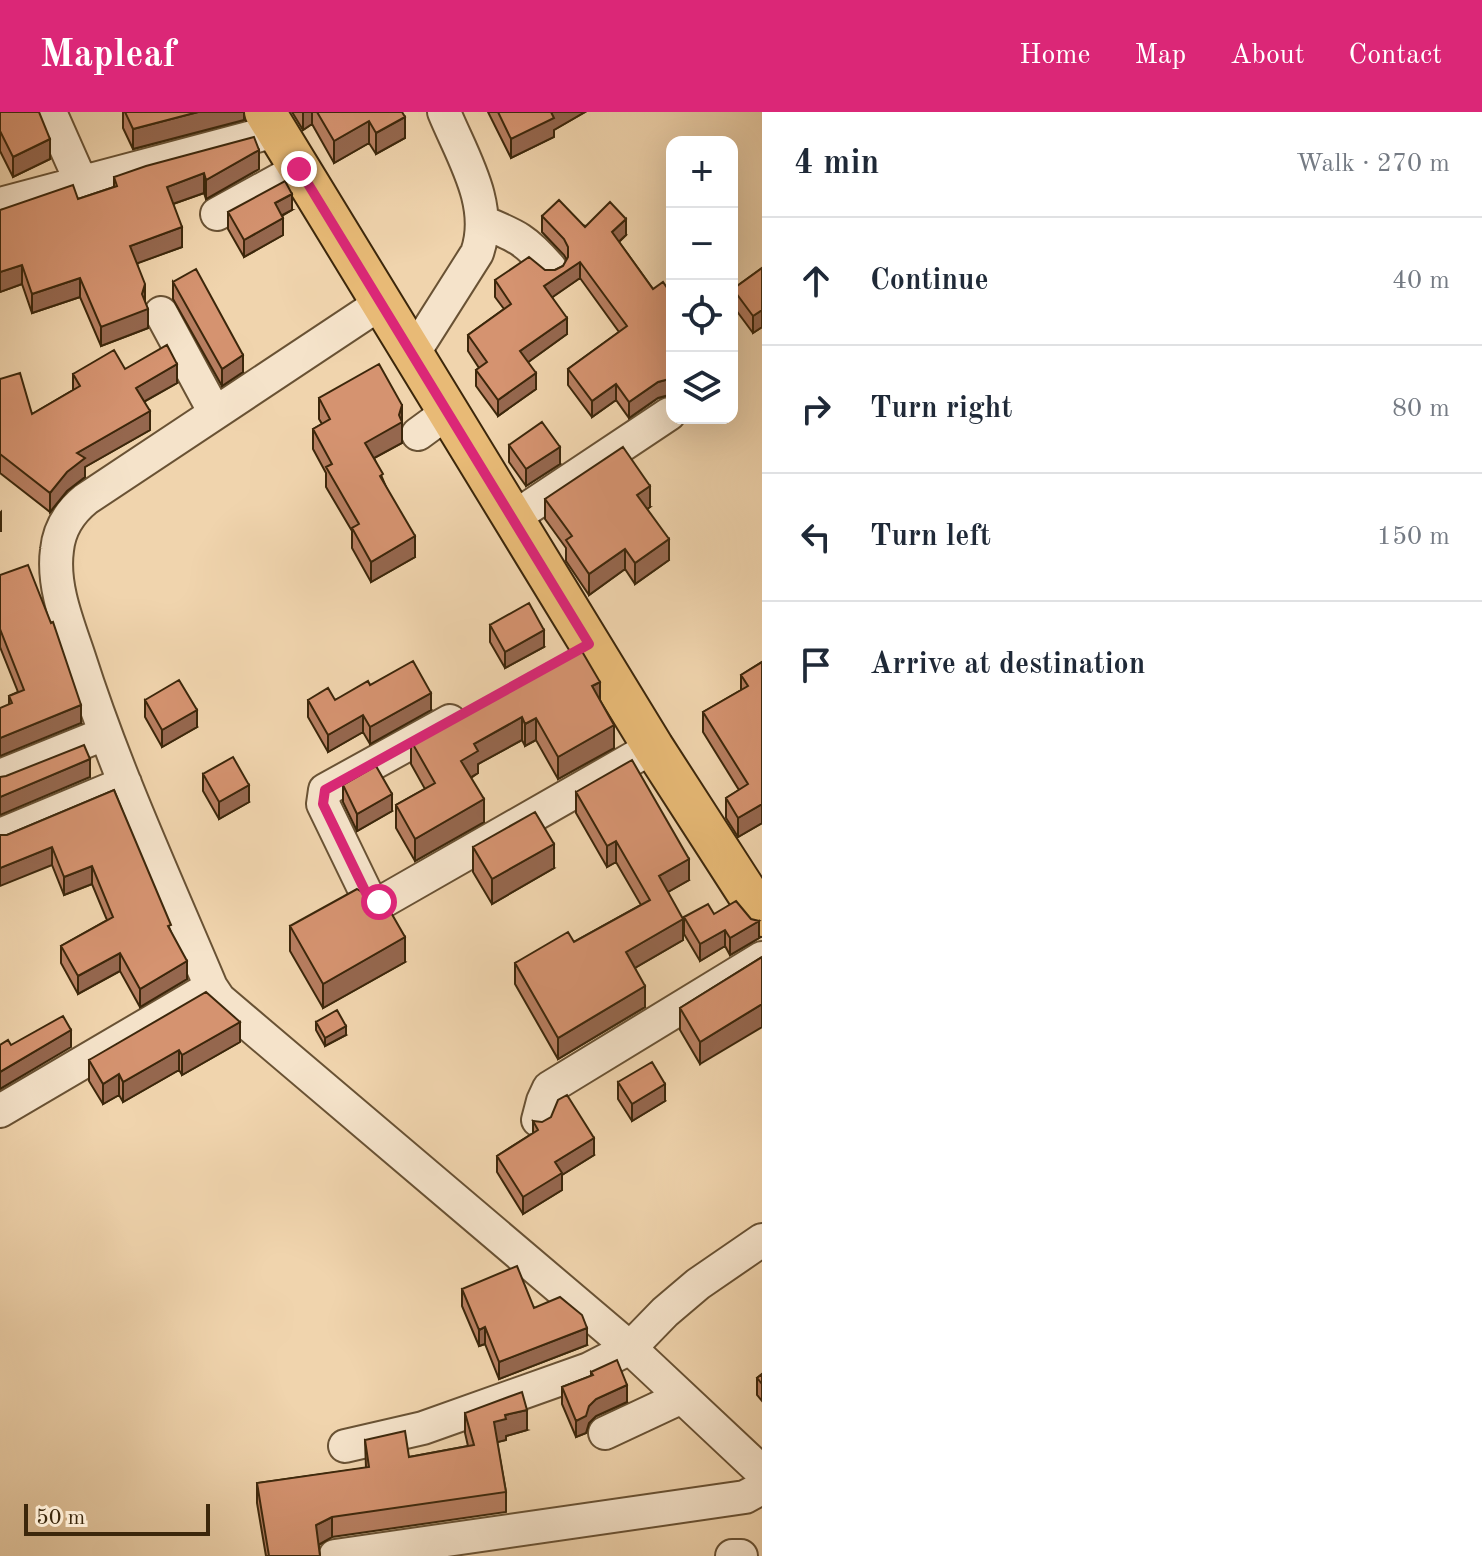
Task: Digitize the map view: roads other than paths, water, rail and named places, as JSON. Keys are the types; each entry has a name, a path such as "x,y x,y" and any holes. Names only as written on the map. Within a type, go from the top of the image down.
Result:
{"main road":[{"path":"270,121 413,354 433,423 513,518 576,651 653,747 762,916"}],"street":[{"path":"50,112 81,182"},
{"path":"413,354 477,253 482,238 480,198 444,112"},
{"path":"0,204 81,182 270,121"},
{"path":"217,214 299,169"},
{"path":"483,222 521,238 550,268"},
{"path":"381,303 86,499 69,516 59,536 56,553 62,603 104,734 211,987 225,1005 630,1348 762,1472"},
{"path":"161,313 215,413"},
{"path":"513,518 666,416"},
{"path":"480,704 325,790 323,804 369,899 382,902 653,747"},
{"path":"0,776 104,734"},
{"path":"0,835 125,783"},
{"path":"538,1120 549,1088 762,958"},
{"path":"0,1111 211,987"},
{"path":"345,1446 423,1428 589,1369 630,1348 698,1284 762,1240"},
{"path":"605,1433 682,1397"},
{"path":"335,1556 745,1497 762,1488"},
{"path":"732,1556 741,1556"}]}
